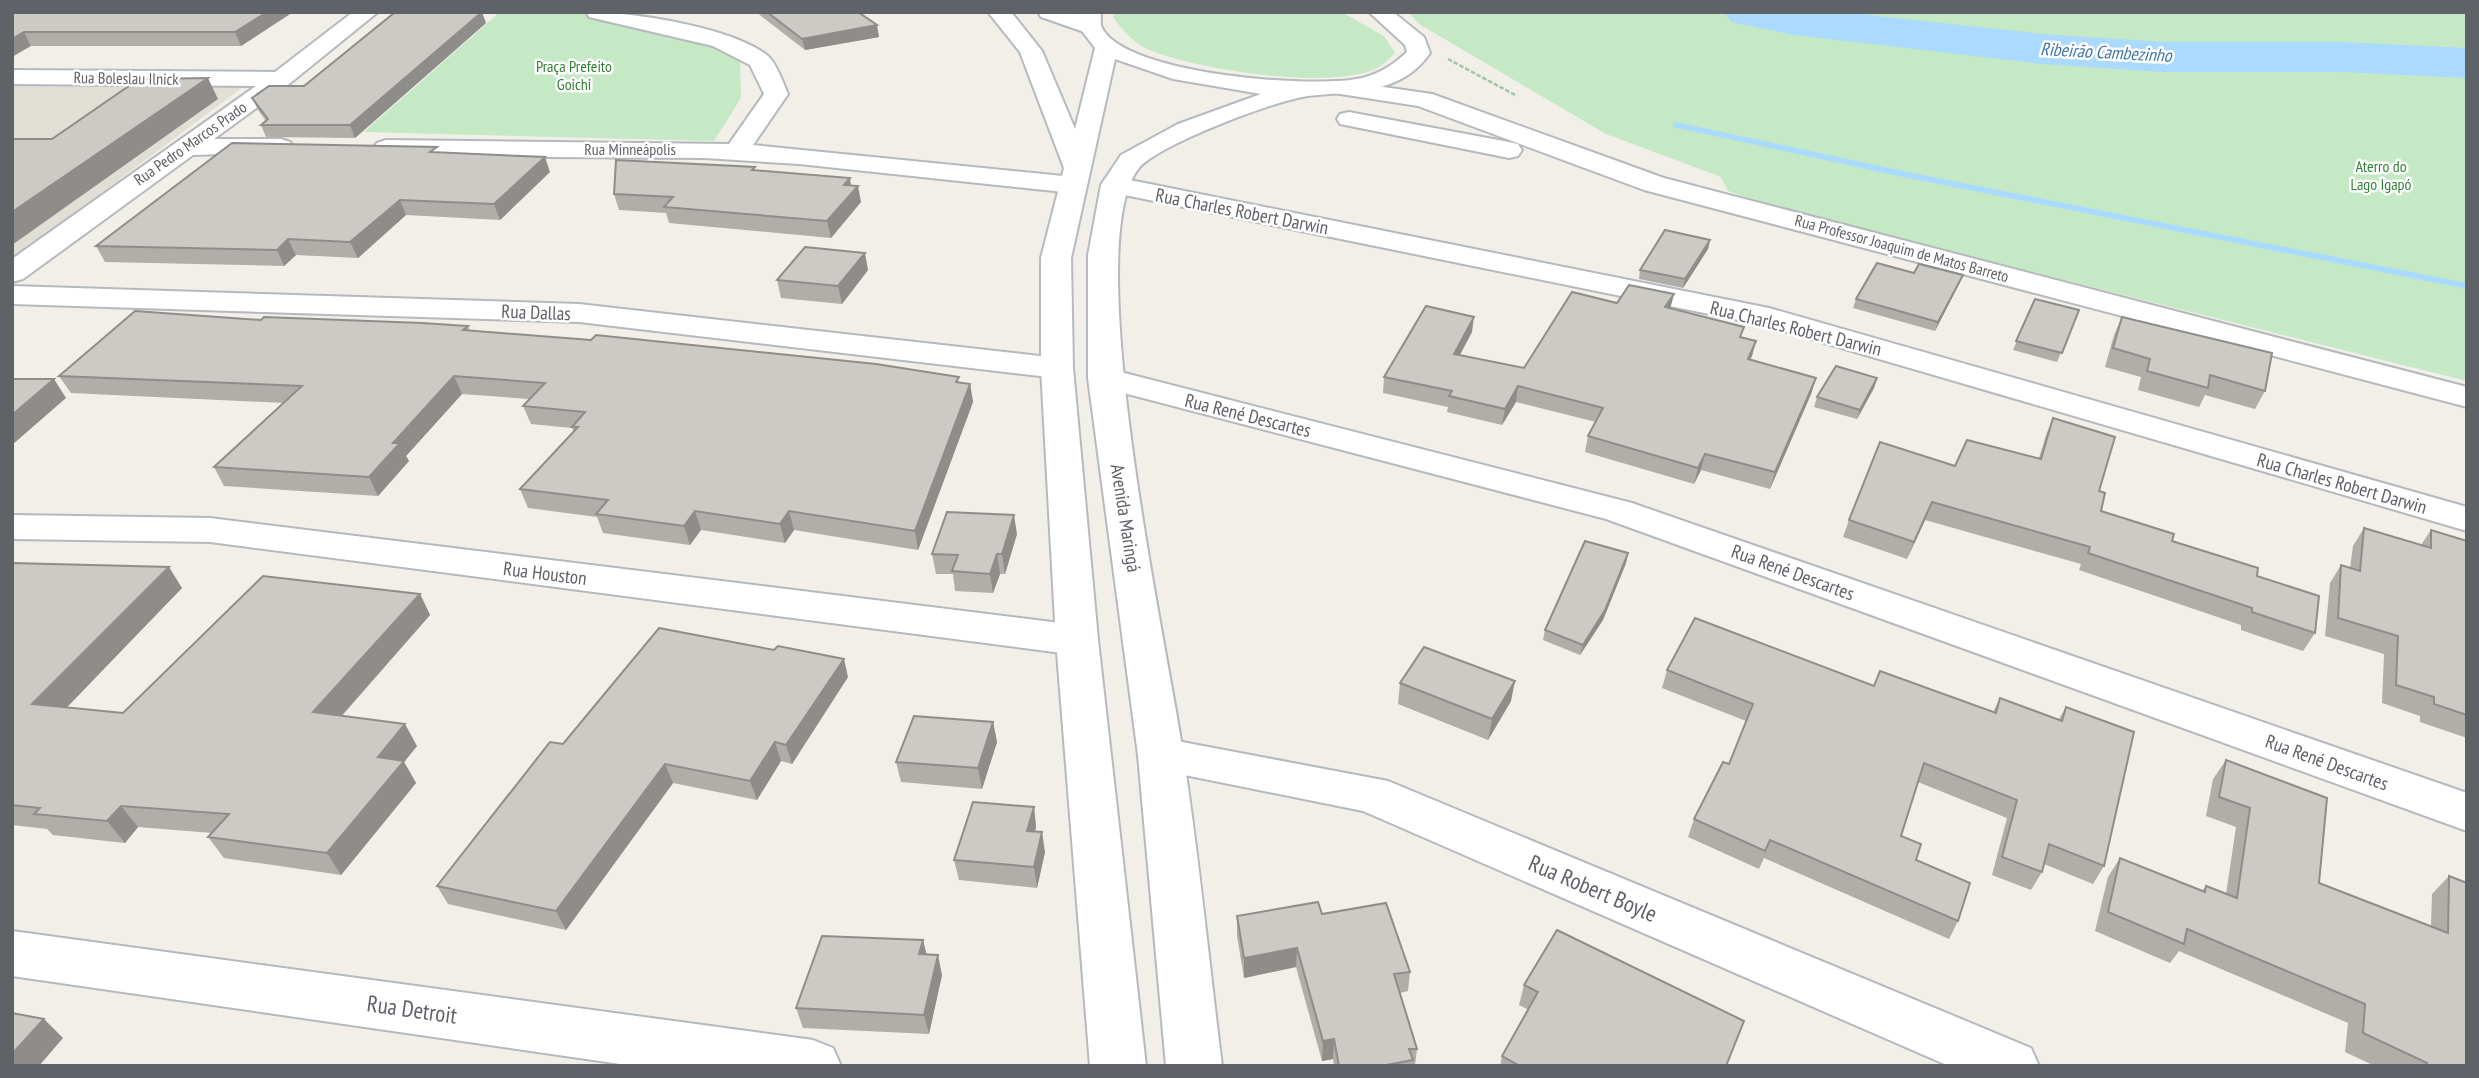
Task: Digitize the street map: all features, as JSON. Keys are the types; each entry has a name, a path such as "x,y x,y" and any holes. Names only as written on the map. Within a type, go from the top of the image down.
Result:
{"street":[{"name":"Rua Pedro Marcos Prado","path":"12,273 281,79 368,12"},
{"path":"597,12 720,41 760,61 776,94 736,152"},
{"path":"999,12 1031,51 1075,176"},
{"path":"1049,12 1096,29 1075,176 1056,258 1057,368 1077,640 1118,1066"},
{"name":"Avenida Maringá","path":"1096,29 1147,65 1193,78 1253,88 1342,88 1385,79 1413,65 1419,54 1416,42 1380,12"},
{"name":"Rua Boleslau Ilnick","path":"12,77 281,79"},
{"name":"Rua Professor Joaquim de Matos Barreto","path":"1342,88 1423,99 1654,184 2467,397"},
{"name":"Avenida Maringá","path":"1194,1066 1161,755 1105,378 1102,255 1115,185 1130,161 1187,129 1248,105 1303,90"},
{"path":"1349,119 1493,149 1524,152 1557,149"},
{"path":"185,147 308,148"},
{"name":"Rua Minneápolis","path":"362,148 736,152 1075,176"},
{"name":"Rua Charles Robert Darwin","path":"1115,185 1769,317 2467,519"},
{"name":"Rua Dallas","path":"12,296 579,313 1057,368"},
{"name":"Rua René Descartes","path":"1105,378 1619,511 2467,811"},
{"name":"Rua Houston","path":"12,527 210,530 1077,640"},
{"name":"Rua Robert Boyle","path":"1161,755 1371,793 2011,1066"},
{"name":"Rua Detroit","path":"12,953 813,1066"}],"shaded area":[{"path":"12,85 243,87 12,260"}],"green space":[{"name":"Praça Prefeito Goichi","path":"500,12 579,12 710,42 740,59 741,98 714,141 364,132"},
{"path":"1115,12 1341,12 1384,36 1395,53 1379,67 1358,74 1330,78 1261,75 1226,70 1192,63 1143,47 1119,25 1113,17"},
{"name":"Aterro do Lago Igapó","path":"1408,12 2467,12 2467,381 1780,209 1728,191 1721,177 1606,134 1419,24"}],"building":[{"path":"12,12 267,12 235,32 24,32 12,39"},
{"path":"482,12 350,125 261,125 268,119 252,98 269,86 304,86 394,13"},
{"path":"767,12 858,12 877,25 802,39"},
{"path":"208,78 12,212 12,139 52,139 139,79"},
{"path":"232,143 437,147 430,152 545,157 494,204 400,200 350,242 288,239 277,250 96,246"},
{"path":"616,160 755,167 752,170 850,178 844,185 858,186 827,221 664,207 673,197 614,194"},
{"path":"1665,230 1710,240 1685,279 1640,270"},
{"path":"805,247 865,253 838,286 777,280"},
{"path":"1877,263 1914,273 1919,264 1963,275 1938,322 1856,299"},
{"path":"1629,285 1674,294 1665,307 1744,327 1740,337 1756,341 1748,359 1816,378 1775,472 1705,454 1698,468 1588,436 1603,408 1518,386 1505,409 1449,396 1452,391 1384,377 1426,306 1474,317 1454,354 1524,368 1572,292 1617,303"},
{"path":"2035,299 2079,310 2062,353 2016,341"},
{"path":"135,311 261,320 264,317 422,323 468,326 463,330 591,340 596,335 876,364 959,377 956,382 970,384 915,531 789,511 780,524 695,511 684,526 596,514 608,500 520,489 578,427 572,427 585,412 523,406 545,383 454,376 393,443 400,443 369,477 214,467 302,386 59,376"},
{"path":"2122,317 2272,353 2265,391 2210,375 2208,388 2147,371 2150,359 2113,348"},
{"path":"1836,366 1877,378 1860,410 1817,397"},
{"path":"12,379 54,379 12,415"},
{"path":"2053,418 2115,437 2099,491 2105,493 2101,511 2174,534 2172,541 2258,568 2257,576 2319,596 2315,633 2252,612 2252,608 2088,553 2090,547 1932,502 1914,542 1849,520 1880,442 1955,466 1967,440 2041,459"},
{"path":"947,512 1014,515 1002,554 997,554 990,574 952,571 958,555 932,554"},
{"path":"2364,528 2431,548 2431,530 2467,541 2467,715 2434,704 2434,697 2396,685 2398,636 2338,618 2341,565 2360,571"},
{"path":"1585,541 1628,553 1605,610 1583,645 1545,630"},
{"path":"12,563 169,567 32,704 123,713 263,576 420,594 313,712 405,724 378,757 404,761 327,853 208,837 229,814 121,806 107,821 34,814 40,808 12,805"},
{"path":"1695,618 1874,686 1880,671 1996,713 2000,698 2062,721 2066,707 2134,732 2104,866 2049,844 2042,872 2002,857 2017,800 1924,763 1901,836 1921,844 1916,860 1970,883 1958,921 1770,840 1765,851 1694,819 1723,762 1729,764 1753,704 1667,670"},
{"path":"659,628 774,650 778,646 844,659 786,745 775,742 750,781 665,764 556,911 437,886 550,742 563,744"},
{"path":"1424,647 1515,681 1492,719 1400,683"},
{"path":"914,716 993,722 978,768 896,762"},
{"path":"2226,760 2327,798 2319,883 2448,933 2449,876 2467,883 2467,1066 2427,1066 2427,1063 2363,1033 2365,1004 2187,929 2184,944 2108,912 2120,858 2205,892 2206,886 2237,898 2250,808 2219,797"},
{"path":"973,802 1034,807 1027,831 1042,832 1034,867 954,860"},
{"path":"1318,902 1322,914 1386,903 1410,972 1394,974 1417,1049 1409,1049 1413,1060 1381,1066 1339,1066 1334,1039 1323,1041 1297,948 1244,958 1237,916"},
{"path":"1557,930 1744,1021 1726,1066 1520,1066 1502,1056 1538,992 1524,985"},
{"path":"822,936 923,940 919,954 938,955 924,1015 796,1008"},
{"path":"12,1013 44,1019 12,1054"}],"waterway":[{"name":"Ribeirão Cambezinho","path":"1747,12 1795,21 2043,49 2163,57 2342,57 2467,63"},
{"path":"1676,125 1903,174 2467,286"}]}
